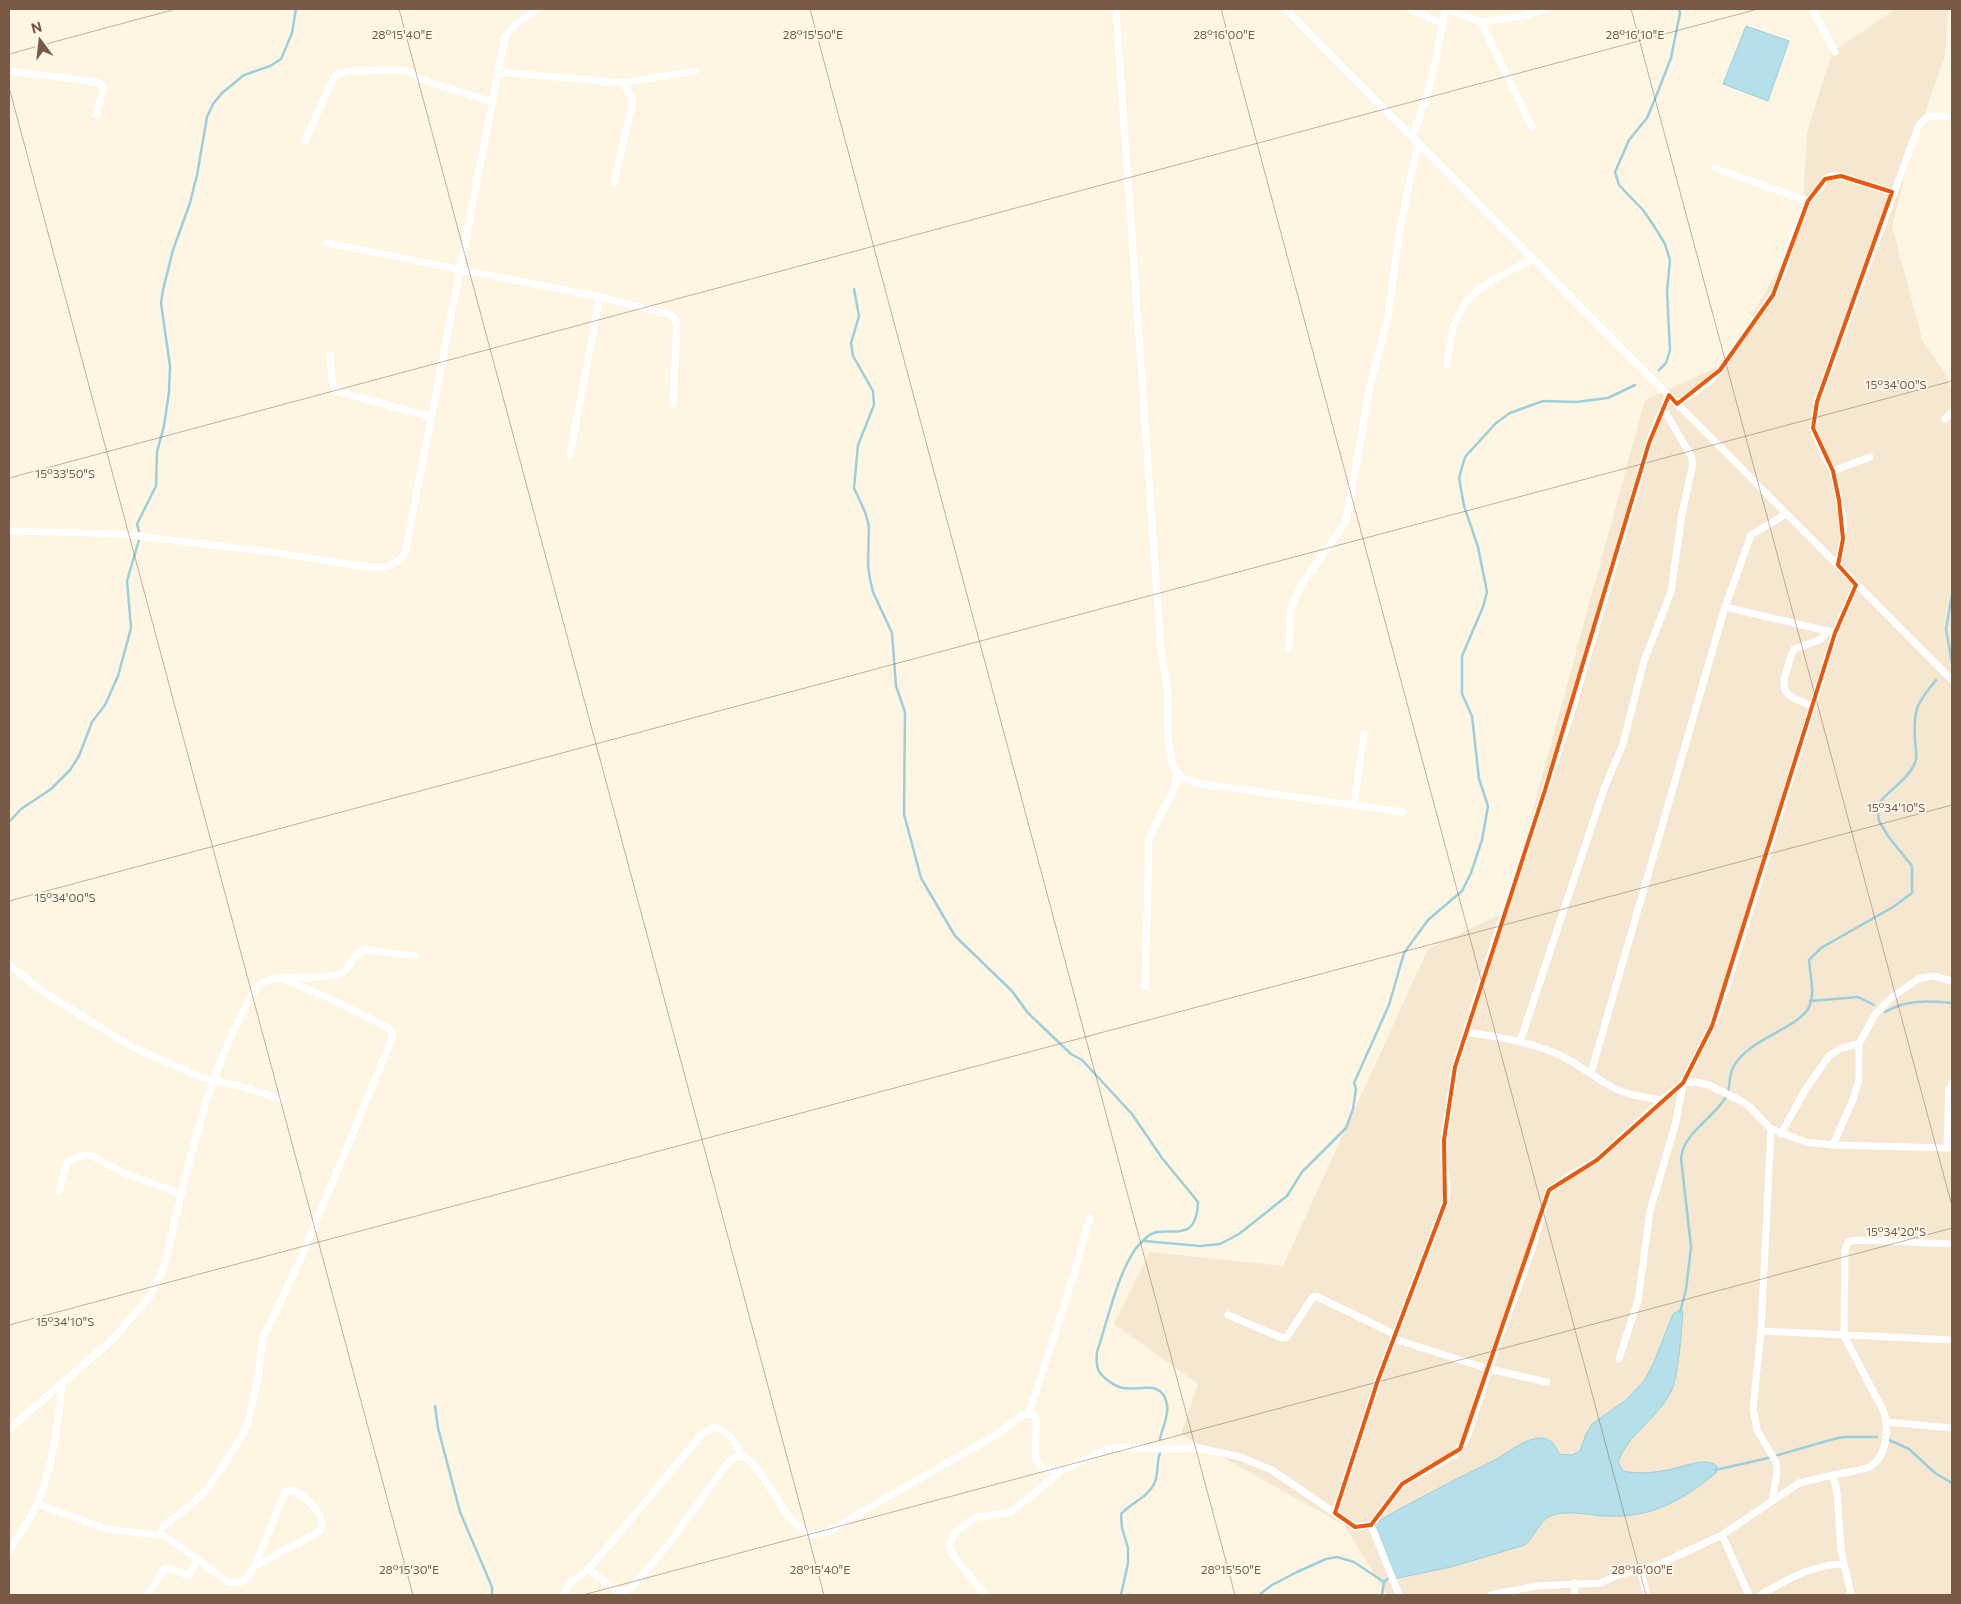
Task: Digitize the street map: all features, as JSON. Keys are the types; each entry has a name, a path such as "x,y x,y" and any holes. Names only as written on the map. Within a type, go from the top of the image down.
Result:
{"street":[{"path":"9,531 121,534 271,552 373,568 388,567 400,560 406,553 431,417 462,270 505,37 509,30 537,9"},
{"path":"1116,9 1161,651 1167,688 1170,753 1178,774 1185,779 1196,782 1403,812"},
{"path":"1286,9 1952,680"},
{"path":"1410,9 1443,24"},
{"path":"1412,136 1425,107 1446,9 1481,22 1522,16 1546,9"},
{"path":"1812,9 1835,52"},
{"path":"1481,22 1532,127"},
{"path":"9,71 101,83 104,88 96,115"},
{"path":"305,141 332,81 337,74 349,71 409,71 419,79 493,102"},
{"path":"499,72 623,83 695,71"},
{"path":"614,183 633,100 623,83"},
{"path":"1838,565 1843,539 1842,519 1833,472 1824,458 1812,428 1817,402 1918,124 1930,116 1952,117"},
{"path":"1288,649 1291,635 1290,614 1295,598 1300,587 1345,523 1347,516 1370,386 1387,322 1399,237 1418,143"},
{"path":"1714,168 1808,202"},
{"path":"1678,404 1710,381 1720,370 1773,295 1784,271 1793,236 1808,202 1825,179 1831,176 1841,176 1892,192"},
{"path":"327,243 600,297 668,314 675,318 677,324 673,404"},
{"path":"1447,365 1450,339 1464,304 1480,288 1532,258"},
{"path":"570,455 600,297"},
{"path":"330,355 332,381 336,391 431,417"},
{"path":"1335,1513 1364,1422 1445,1203 1447,1190 1444,1140 1455,1067 1572,710 1649,443 1669,396"},
{"path":"1520,1042 1604,789 1623,744 1644,661 1673,584 1682,514 1694,463 1663,408"},
{"path":"1944,419 1952,412"},
{"path":"1833,472 1870,457"},
{"path":"1591,1073 1725,608 1751,535 1786,514"},
{"path":"1619,1359 1638,1301 1650,1211 1676,1122 1683,1083 1712,1026 1727,985 1814,707 1831,632 1856,585"},
{"path":"1725,608 1831,632"},
{"path":"1814,707 1788,694 1782,684 1794,649 1820,640 1831,632"},
{"path":"1354,805 1364,734"},
{"path":"1145,987 1149,838 1153,827 1173,795 1178,774"},
{"path":"9,1429 112,1340 151,1295 163,1269 213,1080 226,1046 250,998 262,984 283,979 337,975 348,967 354,956 366,950 416,956"},
{"path":"9,965 45,993 132,1047 213,1080 239,1086 281,1100"},
{"path":"1833,1145 1854,1097 1858,1079 1858,1044 1876,1013 1891,998 1918,979 1933,976 1952,981"},
{"path":"158,1535 163,1527 194,1503 208,1487 242,1436 248,1422 258,1378 263,1338 302,1256 392,1036 389,1028 363,1014 283,979"},
{"path":"1466,1032 1520,1042 1557,1054 1610,1086 1626,1093 1662,1100"},
{"path":"1781,1134 1804,1092 1829,1056 1841,1048 1858,1044"},
{"path":"1399,1595 1371,1525 1374,1518 1402,1484 1454,1455 1466,1440 1531,1252 1550,1190 1572,1174 1597,1160 1683,1083 1708,1084 1740,1100 1751,1108 1771,1129 1806,1142 1833,1145 1949,1148 1949,1089 1952,1083"},
{"path":"1771,1129 1761,1332 1754,1418 1757,1430 1776,1462 1777,1471 1772,1501"},
{"path":"59,1190 67,1162 84,1155 92,1156 123,1173 182,1194"},
{"path":"1029,1413 1066,1295 1075,1275 1090,1217"},
{"path":"1491,1595 1536,1586 1601,1583 1617,1574 1658,1565 1722,1536 1799,1483 1869,1467 1877,1461 1886,1437 1884,1412 1844,1336 1846,1250 1848,1242 1857,1240 1952,1244"},
{"path":"1228,1315 1282,1338 1287,1337 1313,1297 1316,1296 1395,1337 1489,1369 1547,1382"},
{"path":"1761,1332 1952,1340"},
{"path":"9,1552 37,1504 53,1450 63,1381"},
{"path":"562,1595 570,1583 589,1569 703,1433 713,1427 723,1429 732,1437 742,1456 760,1474 793,1523 810,1535 819,1534 836,1527 994,1436 1023,1414 1029,1413 1035,1416 1037,1423 1034,1458 1039,1466 1044,1469 1062,1470"},
{"path":"1886,1422 1952,1428"},
{"path":"985,1595 955,1558 949,1546 954,1534 974,1518 1012,1512 1062,1470 1106,1450 1120,1447 1199,1448 1231,1454 1272,1470 1355,1527 1371,1525"},
{"path":"589,1569 618,1592 630,1589 668,1545 729,1461 742,1456"},
{"path":"1833,1475 1837,1492 1844,1564 1851,1595"},
{"path":"37,1504 106,1529 165,1536 228,1582 234,1583 246,1580 254,1567 286,1492 293,1490 308,1499 321,1522 320,1530 254,1567"},
{"path":"1722,1536 1749,1595"},
{"path":"147,1595 164,1570 169,1568 188,1576 197,1559"},
{"path":"1760,1595 1802,1572 1822,1566 1844,1564"},
{"path":"1640,1569 1647,1595"},
{"path":"1574,1595 1575,1583"}],"highlighted area":[{"path":"1841,176 1892,192 1817,402 1813,428 1833,471 1839,500 1843,539 1838,565 1856,585 1835,633 1712,1026 1683,1083 1597,1160 1549,1190 1460,1449 1402,1484 1371,1525 1355,1527 1335,1513 1378,1380 1445,1203 1444,1140 1455,1067 1545,790 1649,443 1669,395 1677,404 1720,370 1773,295 1808,201 1825,179"}],"shaded area":[{"path":"1896,9 1948,9 1945,56 1910,154 1892,227 1923,342 1943,370 1952,391 1952,1595 1387,1595 1344,1525 1181,1434 1198,1384 1114,1324 1150,1252 1283,1266 1428,949 1505,912 1645,400 1722,365 1781,266 1803,202 1807,133 1832,52"}],"water":[{"path":"1746,26 1789,41 1768,101 1723,84"},
{"path":"1681,1309 1683,1312 1679,1353 1671,1392 1665,1402 1635,1435 1618,1462 1623,1471 1640,1473 1706,1462 1717,1466 1716,1473 1677,1500 1651,1511 1621,1516 1572,1513 1553,1515 1541,1524 1525,1545 1451,1567 1393,1579 1371,1525 1493,1461 1528,1440 1548,1439 1555,1445 1559,1454 1572,1455 1580,1451 1592,1424 1626,1400 1644,1381 1654,1362 1673,1314"}],"waterway":[{"path":"139,531 137,524 156,486 157,452 164,426 169,392 170,366 161,303 163,290 173,250 190,203 207,117 213,104 222,93 244,75 270,66 281,59 292,33 296,9"},
{"path":"1659,370 1666,363 1670,350 1667,291 1670,260 1665,244 1654,226 1643,210 1619,185 1615,172 1629,140 1647,118 1655,99 1671,58 1680,13 1679,9"},
{"path":"854,289 859,316 851,343 853,356 873,391 874,405 858,445 854,488 869,526 868,566 873,592 892,633 896,686 905,712 904,814 921,878 955,936 1012,991 1028,1013 1071,1054 1082,1060 1132,1114 1162,1158 1198,1202 1196,1217 1192,1225 1178,1232 1154,1233 1135,1249 1117,1287 1097,1352 1098,1370 1112,1383 1119,1387 1130,1389 1156,1389 1165,1397 1167,1414 1160,1439"},
{"path":"1144,1241 1200,1246 1220,1244 1239,1234 1287,1196 1302,1172 1346,1128 1353,1109 1356,1089 1354,1083 1389,1005 1404,953 1428,920 1462,891 1471,873 1482,840 1488,806 1479,779 1472,716 1462,694 1462,656 1483,607 1487,592 1478,547 1464,506 1459,478 1465,457 1496,423 1510,413 1543,401 1576,402 1608,398 1635,385"},
{"path":"9,822 21,809 51,789 70,770 79,756 92,722 105,705 118,676 131,628 127,581 139,540"},
{"path":"1952,595 1946,629 1952,663"},
{"path":"1680,1312 1686,1290 1691,1247 1681,1158 1683,1149 1693,1133 1726,1097 1731,1071 1741,1057 1757,1043 1797,1020 1808,1009 1812,998 1809,960 1821,948 1893,907 1912,893 1912,866 1888,836 1879,821 1877,806 1908,775 1915,763 1916,713 1920,701 1936,680"},
{"path":"1810,1001 1858,997 1874,1005"},
{"path":"1885,1012 1909,1003 1952,1003"},
{"path":"435,1406 438,1428 460,1512 492,1587 492,1595"},
{"path":"1715,1470 1764,1459 1843,1437 1877,1437"},
{"path":"1889,1440 1909,1449 1935,1473 1952,1483"},
{"path":"1121,1595 1128,1563 1128,1548 1122,1528 1121,1514 1151,1489 1156,1477 1160,1453"},
{"path":"1259,1595 1272,1585 1297,1572 1326,1559 1337,1557 1354,1562 1384,1582"},
{"path":"1382,1595 1384,1582 1391,1576"}]}
